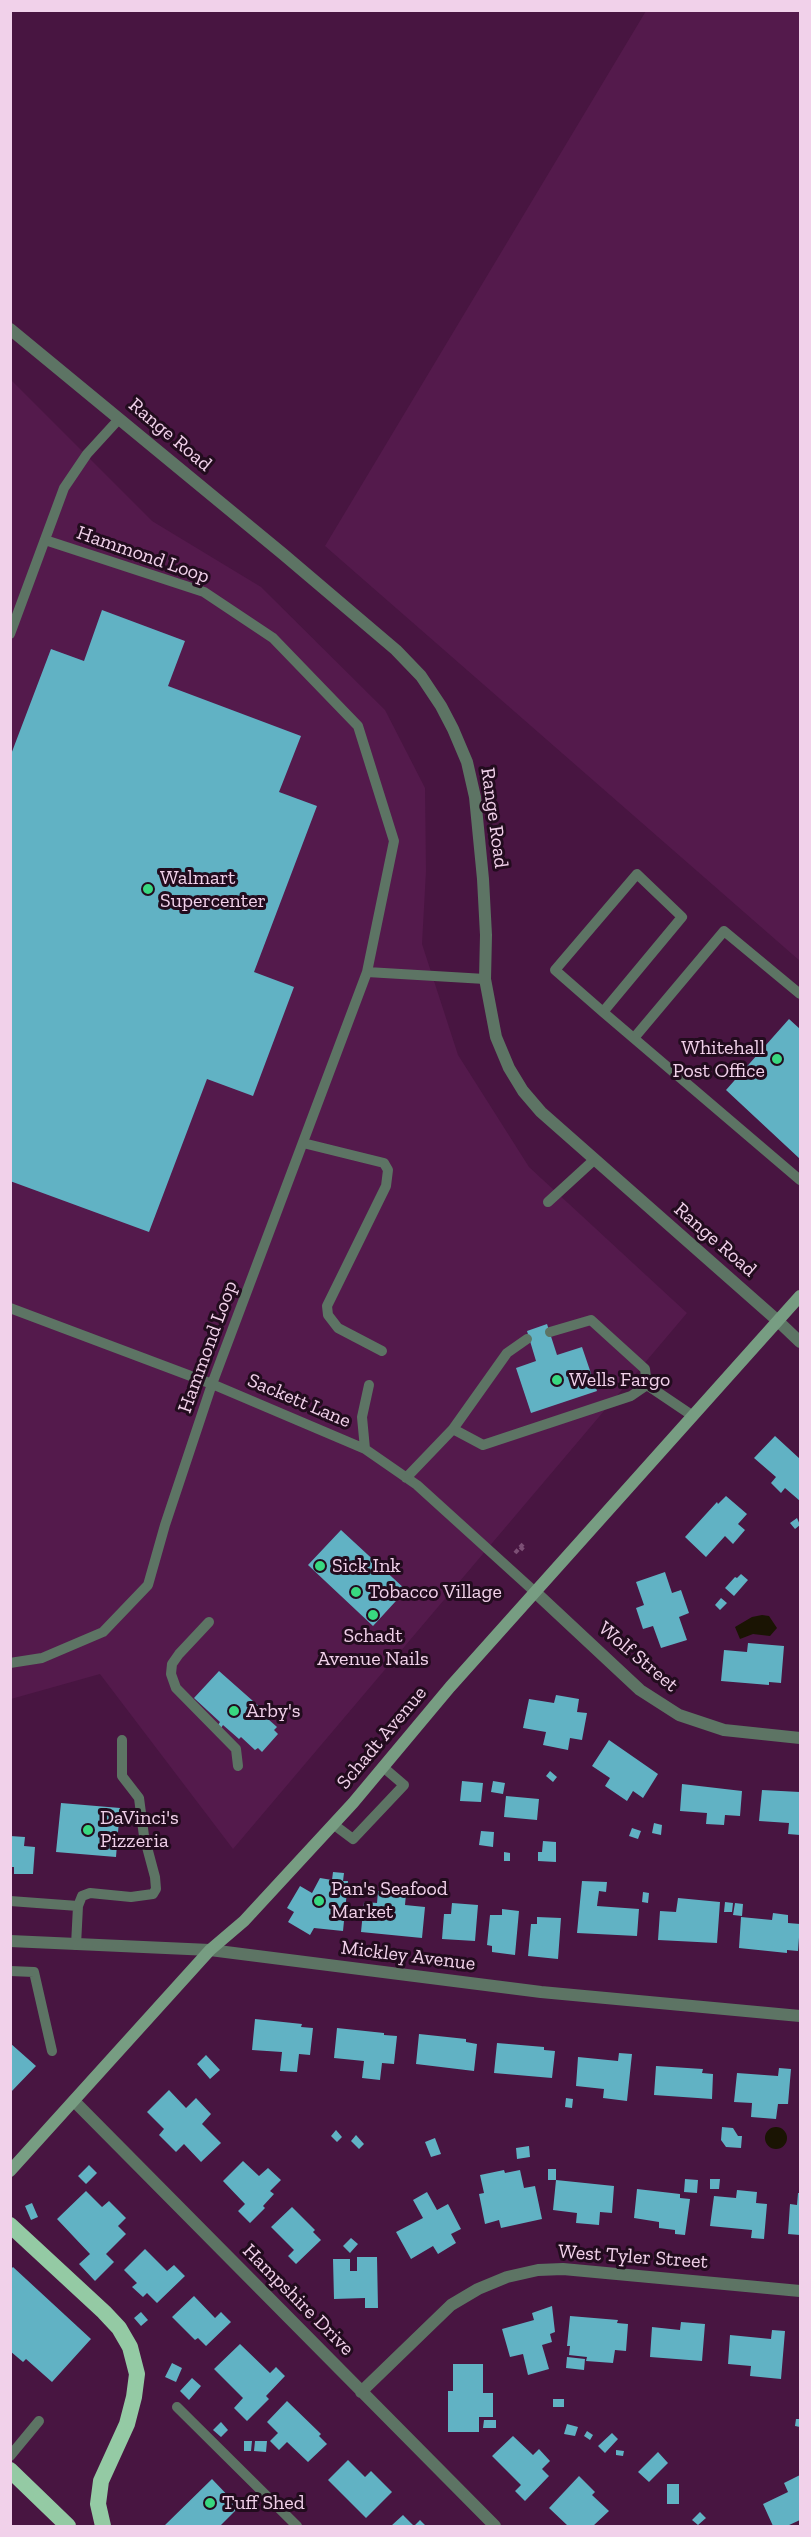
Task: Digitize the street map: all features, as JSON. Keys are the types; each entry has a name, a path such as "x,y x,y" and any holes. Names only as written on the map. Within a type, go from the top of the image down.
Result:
{"highway":[{"path":"10,2225 104,2312 119,2328 130,2347 136,2374 134,2397 127,2424 101,2481 98,2504 103,2526"},
{"path":"10,2470 68,2526"}],"main road":[{"name":"Schadt Avenue","path":"10,2171 210,1950 244,1921 333,1824 450,1687 801,1296"}],"street":[{"name":"Range Road","path":"10,329 396,650 421,676 441,706 467,762 475,797 483,879 485,979 496,1037 509,1068 523,1091 541,1112 801,1342"},
{"name":"Wolf Street","path":"535,1592 640,1690 679,1716 724,1730 801,1738"},
{"name":"Mickley Avenue","path":"10,1941 210,1950 541,1992 801,2016"},
{"name":"Hampshire Drive","path":"74,2101 495,2526"},
{"name":"West Tyler Street","path":"361,2392 451,2305 478,2289 507,2277 538,2270 563,2269 801,2291"}],"lane":[{"path":"10,634 64,488 87,454 119,419"},
{"name":"Hammond Loop","path":"10,1663 42,1658 103,1632 148,1585 165,1525 212,1384 367,972 394,841 358,726 273,638 204,592 45,540"},
{"path":"603,1011 682,917 637,874 555,970 634,1038 801,1180"},
{"path":"634,1038 724,932 801,994"},
{"path":"367,972 485,979"},
{"path":"303,1143 384,1163 388,1170 386,1186 327,1306 328,1315 338,1328 382,1351"},
{"path":"548,1202 595,1159"},
{"name":"Sackett Lane","path":"10,1308 212,1384 365,1449 406,1478 535,1592"},
{"path":"550,1332 591,1320 645,1369 646,1385"},
{"path":"406,1478 453,1429 507,1353 527,1340"},
{"path":"365,1449 363,1411 369,1385"},
{"path":"646,1385 693,1416"},
{"path":"453,1429 483,1445 631,1396 646,1385"},
{"path":"209,1622 179,1654 172,1664 171,1674 176,1688 236,1749 238,1766"},
{"path":"76,1944 78,1906 82,1896 90,1893 131,1897 153,1894 156,1889 144,1836 139,1798 122,1776 122,1740"},
{"path":"333,1824 353,1839 404,1785 383,1767"},
{"path":"10,1901 78,1906"},
{"path":"10,1971 34,1972 52,2051"},
{"path":"177,2408 297,2526"},
{"path":"10,2456 39,2421"}],"path":[{"path":"515,1552 522,1545 525,1551"}],"shaded area":[{"path":"646,11 800,11 800,961 325,546"},
{"path":"10,379 152,521 261,587 385,710 425,788 426,871 422,944 458,1055 529,1167 687,1313 233,1849 100,1674 11,1699"},
{"path":"769,1616 777,1628 770,1636 753,1634 740,1639 735,1627 752,1617"},
{"path":"776,2127 784,2130 787,2138 784,2146 776,2149 768,2146 765,2138 768,2130"}],"building":[{"name":"Walmart Supercenter","path":"102,610 185,641 168,686 301,736 279,792 317,806 254,972 294,987 253,1096 207,1079 149,1232 10,1181 10,757 51,649 84,661"},
{"name":"Whitehall Post Office","path":"789,1019 800,1029 800,1159 726,1090"},
{"name":"Wells Fargo","path":"547,1324 557,1355 582,1347 597,1391 531,1413 516,1368 536,1361 527,1331"},
{"path":"775,1436 800,1459 800,1501 785,1488 781,1493 771,1483 776,1477 754,1458"},
{"path":"726,1496 747,1514 738,1524 745,1530 733,1544 725,1536 706,1557 685,1537 717,1502 718,1504"},
{"path":"797,1518 800,1525 795,1529 790,1523"},
{"path":"341,1530 406,1590 373,1626 308,1565"},
{"path":"665,1572 672,1593 681,1590 689,1613 679,1617 687,1640 661,1648 653,1626 643,1629 636,1608 644,1605 636,1582"},
{"path":"741,1574 748,1580 734,1596 725,1588"},
{"path":"721,1598 727,1603 720,1610 715,1605"},
{"path":"748,1643 784,1646 781,1683 769,1682 769,1685 721,1681 724,1650 747,1652"},
{"name":"Arby's","path":"219,1671 262,1709 259,1711 277,1727 274,1730 278,1734 262,1752 258,1748 255,1750 241,1737 239,1739 223,1725 221,1728 218,1725 220,1722 194,1698"},
{"path":"556,1695 579,1699 577,1712 587,1713 582,1740 570,1738 568,1750 543,1745 546,1732 523,1728 529,1699 554,1703"},
{"path":"609,1740 658,1774 643,1798 633,1791 627,1801 605,1786 610,1778 592,1766"},
{"path":"550,1771 557,1777 553,1782 546,1776"},
{"path":"462,1781 483,1783 481,1802 460,1801"},
{"path":"493,1781 505,1783 503,1794 491,1792"},
{"path":"682,1784 742,1791 740,1816 725,1815 724,1825 706,1824 707,1813 680,1811"},
{"path":"762,1790 800,1792 800,1835 788,1834 789,1823 759,1821"},
{"path":"506,1796 539,1799 537,1820 504,1817"},
{"name":"DaVinci's Pizzeria","path":"61,1803 120,1808 116,1857 56,1852"},
{"path":"654,1823 662,1825 661,1835 652,1833"},
{"path":"632,1828 641,1831 638,1839 629,1836"},
{"path":"481,1831 494,1832 493,1847 479,1845"},
{"path":"10,1836 25,1837 24,1846 35,1847 33,1874 14,1874 14,1867 10,1867"},
{"path":"543,1841 556,1842 556,1862 538,1861 538,1852 542,1852"},
{"path":"504,1852 510,1853 510,1861 504,1861"},
{"name":"Pan's Seafood Market","path":"333,1872 344,1873 343,1881 348,1881 343,1931 314,1928 310,1935 288,1922 294,1912 287,1908 300,1886 312,1893 320,1878 332,1880"},
{"path":"582,1881 607,1882 606,1892 599,1891 597,1906 639,1909 637,1936 577,1933"},
{"path":"378,1891 406,1894 405,1905 425,1907 422,1938 361,1932 364,1902 377,1903"},
{"path":"643,1892 649,1893 648,1903 642,1902"},
{"path":"678,1898 720,1902 717,1943 658,1940 660,1911 676,1912"},
{"path":"725,1902 733,1903 732,1912 724,1912"},
{"path":"452,1903 478,1905 475,1941 442,1939 444,1914 451,1914"},
{"path":"735,1903 743,1904 742,1916 733,1915"},
{"path":"502,1909 519,1911 515,1955 492,1952 492,1946 487,1945 490,1915 502,1915"},
{"path":"773,1913 788,1915 788,1923 800,1924 798,1951 787,1950 787,1953 739,1948 741,1917 772,1920"},
{"path":"537,1917 561,1918 558,1959 528,1956 531,1924 537,1924"},
{"path":"255,2019 302,2024 301,2027 313,2028 310,2055 299,2054 297,2072 280,2071 282,2052 252,2050"},
{"path":"337,2028 397,2036 394,2064 382,2063 380,2080 362,2078 364,2061 334,2058"},
{"path":"419,2034 466,2039 466,2042 477,2044 474,2071 416,2064"},
{"path":"10,2043 36,2066 10,2093"},
{"path":"497,2043 544,2047 544,2050 555,2051 552,2078 494,2073"},
{"path":"619,2053 632,2054 627,2101 603,2098 604,2089 576,2086 578,2057 618,2061"},
{"path":"206,2055 220,2070 210,2079 197,2064"},
{"path":"656,2066 703,2069 702,2073 713,2074 712,2099 654,2095"},
{"path":"779,2068 791,2069 788,2104 778,2104 776,2119 751,2117 752,2103 734,2102 737,2073 778,2076"},
{"path":"169,2090 186,2108 196,2098 211,2114 202,2124 221,2143 201,2162 184,2144 176,2152 159,2135 164,2129 147,2112"},
{"path":"566,2098 573,2099 572,2108 565,2107"},
{"path":"722,2127 733,2128 738,2136 742,2136 741,2148 726,2147 721,2140"},
{"path":"336,2130 342,2137 337,2142 331,2136"},
{"path":"356,2135 364,2144 359,2149 351,2141"},
{"path":"435,2138 441,2154 431,2157 425,2142"},
{"path":"529,2146 530,2157 517,2159 516,2148"},
{"path":"243,2161 259,2176 268,2168 281,2180 270,2191 274,2194 263,2206 265,2208 250,2223 238,2211 245,2204 223,2181"},
{"path":"89,2165 97,2173 86,2184 78,2176"},
{"path":"548,2169 556,2169 556,2180 548,2180"},
{"path":"504,2170 505,2173 520,2170 524,2188 535,2186 542,2219 501,2228 499,2220 485,2224 479,2194 484,2193 480,2175"},
{"path":"685,2179 698,2180 697,2193 684,2192"},
{"path":"710,2179 720,2179 719,2189 710,2189"},
{"path":"556,2180 614,2186 612,2213 600,2212 599,2225 576,2223 577,2213 553,2210"},
{"path":"637,2189 680,2194 680,2198 690,2199 685,2235 675,2234 675,2230 659,2228 659,2222 634,2218"},
{"path":"737,2190 757,2192 756,2203 767,2204 764,2239 751,2238 752,2230 710,2226 714,2196 736,2198"},
{"path":"86,2191 102,2207 109,2201 126,2218 118,2226 126,2234 106,2254 114,2262 95,2281 79,2264 90,2254 57,2219"},
{"path":"427,2192 437,2210 448,2204 461,2229 451,2234 456,2243 438,2254 433,2246 411,2259 396,2232 423,2218 413,2200"},
{"path":"798,2193 800,2193 800,2235 788,2234 790,2204 797,2205"},
{"path":"32,2203 38,2217 31,2220 25,2206"},
{"path":"292,2207 315,2230 313,2232 321,2240 296,2264 288,2256 294,2250 271,2227"},
{"path":"351,2238 358,2244 350,2253 343,2246"},
{"path":"145,2249 167,2271 174,2265 185,2276 157,2303 147,2293 143,2297 132,2287 137,2283 124,2270"},
{"path":"357,2257 377,2257 378,2308 365,2308 365,2298 334,2299 333,2259 350,2259 350,2271 357,2271"},
{"path":"13,2267 91,2339 52,2382 26,2359 23,2362 10,2351 10,2270"},
{"path":"194,2296 215,2318 221,2312 231,2322 206,2346 198,2338 195,2340 172,2317"},
{"path":"552,2306 555,2332 550,2334 552,2342 542,2345 549,2369 528,2375 523,2354 510,2357 502,2329 534,2320 532,2313"},
{"path":"141,2312 148,2320 141,2326 134,2318"},
{"path":"570,2316 618,2320 617,2323 628,2324 626,2351 615,2350 613,2363 586,2361 587,2357 569,2355 570,2346 567,2346"},
{"path":"681,2322 705,2324 702,2361 650,2357 652,2327 680,2330"},
{"path":"772,2330 785,2331 781,2379 750,2376 751,2366 728,2364 730,2335 771,2339"},
{"path":"240,2344 270,2373 276,2367 285,2376 266,2396 269,2399 247,2421 234,2408 243,2398 214,2369"},
{"path":"567,2357 585,2359 584,2370 566,2368"},
{"path":"172,2363 182,2368 176,2382 165,2377"},
{"path":"453,2364 483,2364 483,2393 493,2393 493,2417 479,2417 479,2432 448,2432 448,2391 453,2391"},
{"path":"192,2378 201,2386 189,2400 180,2391"},
{"path":"553,2399 564,2399 564,2407 553,2407"},
{"path":"287,2401 321,2434 319,2436 327,2444 308,2462 287,2442 279,2450 270,2441 278,2433 267,2422"},
{"path":"796,2419 800,2419 800,2427 795,2426"},
{"path":"484,2420 496,2420 496,2428 483,2428"},
{"path":"221,2422 228,2430 221,2437 213,2430"},
{"path":"567,2424 578,2427 575,2436 564,2434"},
{"path":"587,2431 593,2435 590,2440 584,2436"},
{"path":"612,2433 618,2439 605,2453 598,2446"},
{"path":"513,2436 533,2455 539,2449 550,2461 542,2469 549,2476 525,2501 515,2491 521,2485 492,2456"},
{"path":"244,2441 252,2441 251,2451 244,2451"},
{"path":"255,2441 267,2441 266,2452 254,2451"},
{"path":"616,2450 624,2451 623,2456 616,2455"},
{"path":"658,2452 668,2463 649,2482 638,2472"},
{"path":"348,2460 365,2477 371,2471 392,2492 366,2518 328,2480"},
{"path":"800,2475 800,2520 787,2526 773,2526 763,2504 788,2492 784,2483"},
{"path":"579,2476 595,2492 592,2495 609,2511 593,2526 568,2526 549,2508"},
{"name":"Tuff Shed","path":"212,2479 234,2502 232,2504 237,2509 220,2526 164,2526"},
{"path":"667,2484 679,2484 679,2504 667,2504"},
{"path":"700,2512 706,2518 698,2525 692,2520"},
{"path":"403,2515 414,2526 391,2526"},
{"path":"420,2520 426,2526 414,2526"}],"place":[{"name":"Walmart Supercenter","path":"148,889"},
{"name":"Whitehall Post Office","path":"777,1059"},
{"name":"Wells Fargo","path":"557,1380"},
{"name":"Sick Ink","path":"320,1566"},
{"name":"Tobacco Village","path":"356,1592"},
{"name":"Schadt Avenue Nails","path":"373,1615"},
{"name":"Arby's","path":"234,1711"},
{"name":"DaVinci's Pizzeria","path":"88,1830"},
{"name":"Pan's Seafood Market","path":"319,1901"},
{"name":"Tuff Shed","path":"210,2503"}]}
